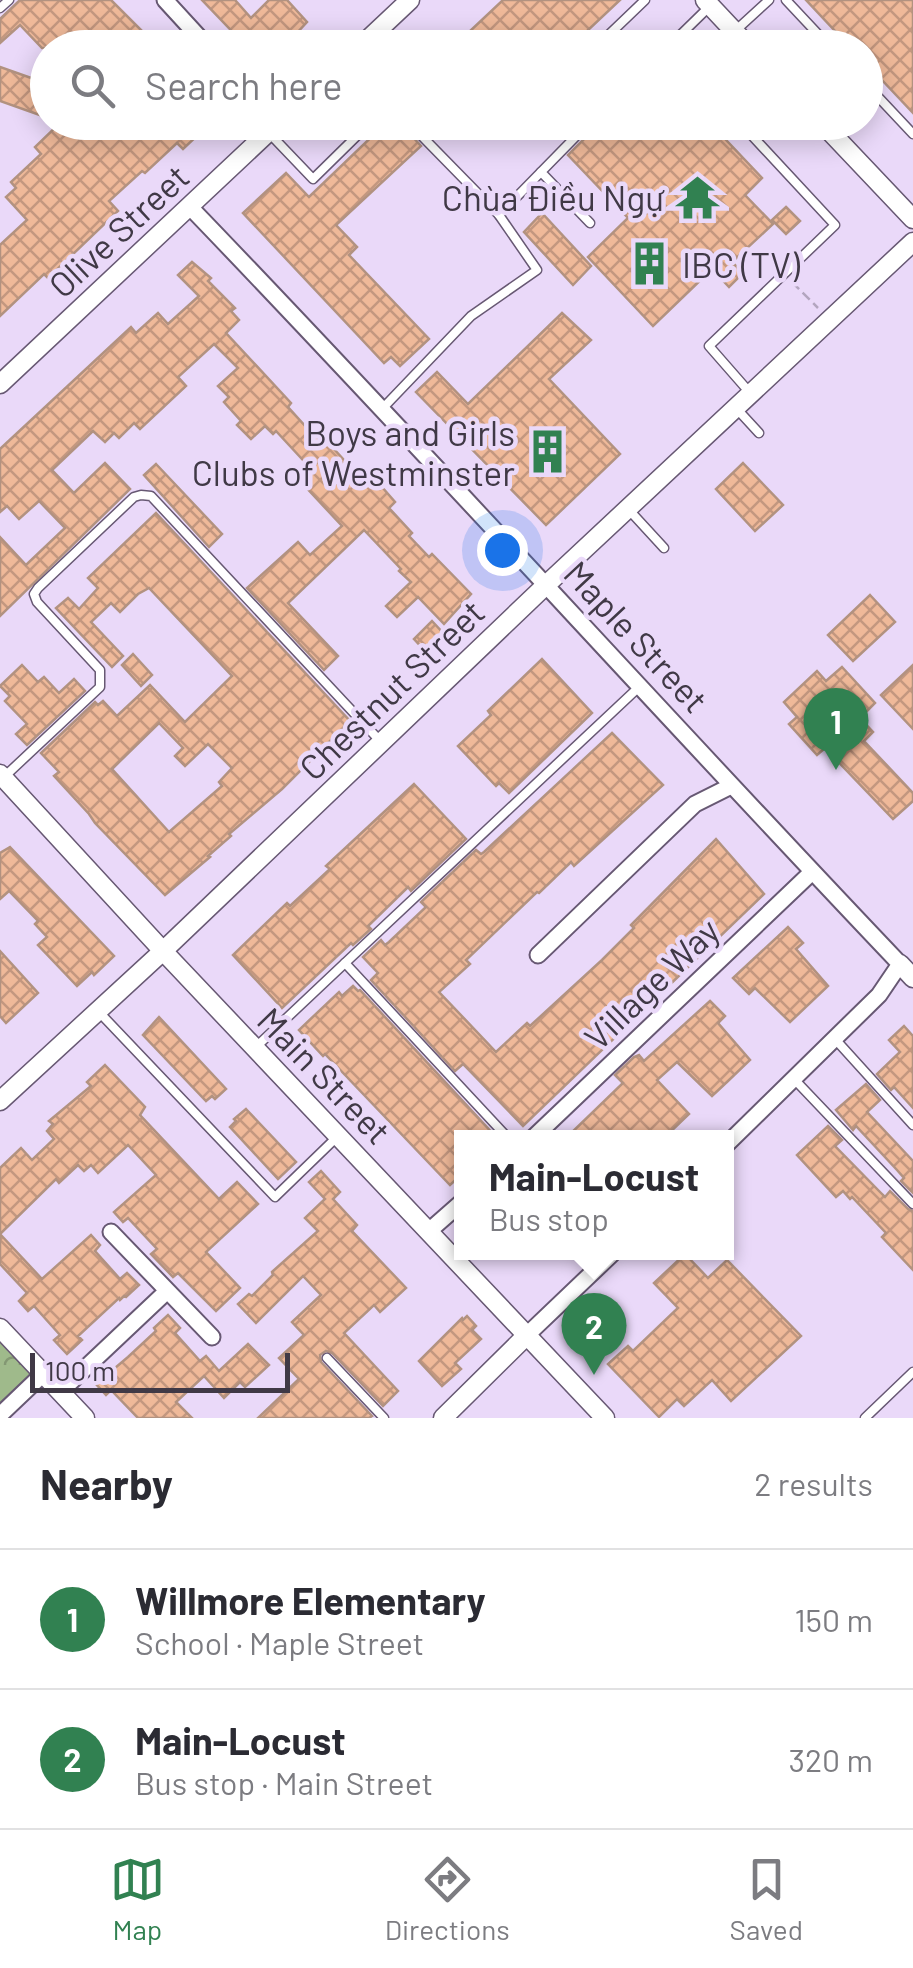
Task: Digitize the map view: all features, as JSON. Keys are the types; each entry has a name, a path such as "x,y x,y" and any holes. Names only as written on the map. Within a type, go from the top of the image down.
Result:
{"street":[{"path":"165,0 193,30"},
{"path":"379,30 410,0"},
{"path":"708,3 732,30"},
{"name":"Olive Street","path":"0,384 261,140"},
{"path":"838,140 913,219"},
{"name":"Maple Street","path":"190,207 906,971"},
{"name":"Chestnut Street","path":"0,1101 913,242"},
{"name":"Main Street","path":"2,775 163,951 454,1257"},
{"path":"538,955 695,804 732,786"},
{"name":"Village Way","path":"541,1130 812,872"},
{"path":"734,1137 906,971"},
{"path":"430,1231 454,1209"},
{"path":"111,1232 212,1337"},
{"name":"Main Street","path":"457,1260 605,1418"},
{"path":"443,1418 606,1260"},
{"path":"60,1392 166,1292"},
{"path":"0,1328 84,1418"},
{"path":"0,1415 43,1374"}],"lane":[{"path":"0,8 9,0"},
{"path":"613,30 644,0"},
{"path":"736,30 769,0"},
{"path":"786,0 814,30"},
{"path":"683,30 708,3"},
{"path":"883,102 913,134"},
{"path":"283,140 313,179 353,140"},
{"path":"382,408 472,316 536,270 499,214 426,140"},
{"path":"499,214 572,140"},
{"path":"751,394 708,346 835,224 756,140"},
{"path":"541,172 590,223"},
{"path":"736,408 759,433"},
{"path":"2,775 100,687 100,670 36,602 34,594 134,497 141,495 151,496 382,743"},
{"path":"628,508 664,548"},
{"path":"255,1048 639,688"},
{"path":"345,963 501,1130"},
{"path":"98,1011 276,1197 338,1136"},
{"path":"835,1039 913,1125"},
{"path":"794,1079 913,1204"},
{"path":"327,1358 384,1418"},
{"path":"865,1418 913,1372"}],"path":[{"path":"784,273 829,320"}],"green space":[{"path":"0,1325 43,1371 0,1412"}],"building":[{"path":"20,0 111,0 141,30 30,30 30,35 20,25 0,43 0,19"},
{"path":"202,0 235,0 251,18 269,0 287,0 307,22 300,30 231,30"},
{"path":"503,0 620,0 588,30 471,30"},
{"path":"806,0 913,0 913,113 883,81 883,30 834,30"},
{"path":"0,67 30,78 30,112 0,101"},
{"path":"42,140 193,140 183,149 177,143 109,201 118,211 48,278 44,274 0,316 0,245 27,220 6,197 16,188 11,182 41,154 35,147"},
{"path":"368,140 416,140 421,146 336,225 357,247 349,255 429,339 400,366 391,357 384,363 243,213 286,173 309,197"},
{"path":"583,140 726,140 762,178 745,195 773,224 732,262 743,273 729,287 712,269 653,326 588,257 628,218 568,155"},
{"path":"786,207 800,221 786,234 772,220"},
{"path":"542,213 591,266 573,285 524,232"},
{"path":"192,262 235,308 231,311 239,320 226,333 291,403 288,407 307,428 311,424 367,485 372,481 382,487 395,502 389,508 412,533 409,536 471,594 444,624 418,597 397,617 386,606 411,582 364,530 288,603 338,656 324,670 247,588 298,542 310,555 342,526 302,483 313,471 276,431 273,434 265,426 251,439 237,425 241,421 224,402 229,397 218,386 238,368 214,344 178,377 186,386 140,429 134,423 119,438 114,433 105,442 93,431 52,470 74,493 105,463 130,489 0,616 0,537 26,565 65,528 39,501 19,519 7,506 0,512 0,449 131,327 136,333 158,313 168,324 199,296 178,275"},
{"path":"562,313 591,340 549,379 620,454 546,525 416,392 437,372 468,404"},
{"path":"743,463 783,505 755,531 716,489"},
{"path":"156,464 222,534 209,547 144,475"},
{"path":"156,513 350,721 282,789 229,834 210,857 165,895 95,823 54,776 59,772 41,753 95,702 98,705 103,701 117,716 150,685 185,722 232,676 149,588 120,612 111,603 91,622 123,656 112,667 56,608 68,598 79,609 98,588 88,578","holes":["159,723 183,748 175,756 185,766 208,744 232,768 219,782 222,786 169,832 112,769"]},
{"path":"870,595 895,622 853,661 828,635"},
{"path":"432,621 444,634 426,652 414,639"},
{"path":"133,654 152,675 141,686 122,665"},
{"path":"542,659 592,713 509,793 499,783 496,786 458,746"},
{"path":"22,665 38,682 44,677 59,693 74,679 85,691 27,745 16,734 27,724 5,701 10,696 0,686"},
{"path":"913,665 913,729 881,695"},
{"path":"842,667 875,703 860,718 873,732 864,741 913,793 913,801 893,819 825,748 817,755 789,724 797,717 784,702 817,671 826,681"},
{"path":"612,733 663,785 574,866 571,862 537,892 466,960 470,964 439,992 496,1052 602,960 716,839 764,894 523,1126 463,1064 455,1071 371,980 378,973 363,957 381,940 385,945 389,942 426,907 421,902 476,850 484,852"},
{"path":"414,784 466,839 411,891 408,887 368,926 371,929 282,1008 233,955 287,903 290,906 330,869 326,866"},
{"path":"10,847 114,956 77,986 38,945 47,937 35,924 38,921 9,891 0,899 0,853"},
{"path":"788,927 803,943 796,949 828,986 790,1022 755,988 749,994 733,978"},
{"path":"0,951 38,993 6,1023 0,1016"},
{"path":"353,986 360,990 490,1130 454,1130 454,1181 450,1185 299,1030 339,992 342,996"},
{"path":"710,1001 725,1016 718,1023 750,1060 712,1096 677,1062 657,1080 689,1114 672,1130 574,1130 623,1083 615,1075 634,1057 639,1055 644,1061"},
{"path":"159,1017 226,1089 215,1099 212,1096 206,1101 143,1035"},
{"path":"904,1026 913,1036 913,1108 877,1074 900,1052 889,1040"},
{"path":"105,1065 145,1107 140,1115 219,1199 237,1182 258,1204 206,1252 240,1288 216,1311 178,1273 173,1277 151,1254 157,1249 128,1218 123,1222 114,1212 156,1175 128,1145 98,1173 91,1165 84,1171 78,1165 59,1183 56,1179 0,1234 0,1168 21,1148 32,1160 54,1139 47,1131 53,1124 49,1121 91,1086 87,1082"},
{"path":"866,1084 880,1100 867,1112 913,1161 913,1193 897,1170 836,1110"},
{"path":"246,1109 296,1162 278,1179 230,1127"},
{"path":"828,1126 842,1140 835,1146 885,1197 890,1191 913,1211 913,1270 882,1237 886,1233 852,1197 843,1191 836,1197 797,1155"},
{"path":"321,1171 340,1192 333,1199 357,1225 352,1231 406,1288 380,1312 374,1305 344,1333 398,1391 383,1406 326,1351 320,1355 321,1362 372,1416 258,1418 299,1379 279,1358 304,1335 292,1322 321,1295 303,1276 256,1323 238,1304 249,1294 252,1296 272,1272 318,1231 305,1218 325,1199 309,1182"},
{"path":"0,1234 42,1279 91,1235 100,1245 95,1251 120,1279 127,1273 139,1285 78,1336 82,1340 67,1354 54,1340 60,1335 34,1306 28,1311 19,1301 27,1293 0,1264"},
{"path":"679,1260 691,1260 708,1278 727,1260 801,1336 731,1401 712,1380 684,1406 677,1399 659,1417 608,1364 628,1346 633,1351 678,1308 654,1283"},
{"path":"168,1315 180,1328 175,1333 200,1361 206,1356 219,1371 248,1344 269,1365 245,1387 240,1382 224,1398 204,1376 176,1402 192,1418 138,1418 111,1390 106,1395 96,1384 156,1331 154,1328"},
{"path":"467,1316 476,1326 472,1330 481,1339 455,1363 461,1369 442,1386 419,1361"}],"place":[{"name":"Chùa Điều Ngự","path":"697,197"},
{"name":"IBC (TV)","path":"649,264"},
{"name":"Boys and Girls Clubs of Westminster","path":"548,452"},
{"name":"Willmore Elementary","path":"836,770"},
{"name":"Main-Locust","path":"594,1375"}]}
